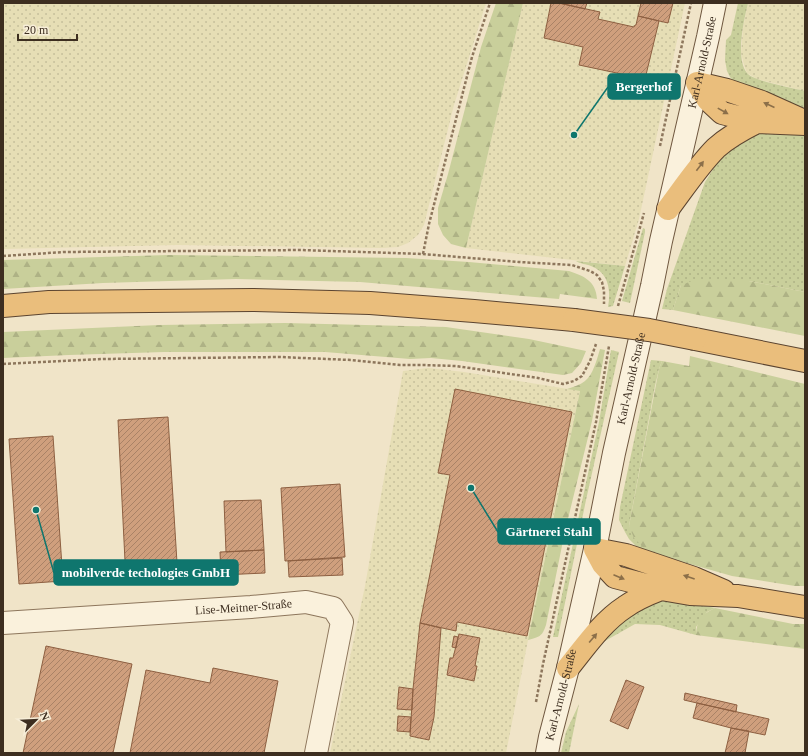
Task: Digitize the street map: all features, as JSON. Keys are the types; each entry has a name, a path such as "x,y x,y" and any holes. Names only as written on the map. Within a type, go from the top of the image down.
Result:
{"highway":[{"path":"697,83 727,90 762,102 805,121"},
{"path":"697,83 708,100 722,113 757,122 805,124"},
{"path":"668,209 716,148 735,133 757,122"},
{"path":"3,306 49,302 252,300 370,303 474,310 574,320 649,330 805,361"},
{"path":"595,549 603,564 615,577 661,589 690,594 738,596 805,607"},
{"path":"595,549 626,555 694,578 738,596"},
{"path":"568,668 611,618 624,607 636,600 661,589"}],"main road":[{"name":"Karl-Arnold-Straße","path":"547,753 595,549 614,453 715,3"},
{"name":"Lise-Meitner-Straße","path":"3,623 306,602 333,608 342,622 316,753"}],"path":[{"path":"3,256 64,252 293,250 423,254 429,224 472,57 490,3"},
{"path":"658,151 691,3"},
{"path":"618,308 644,213"},
{"path":"536,702 596,422 610,343"},
{"path":"3,364 103,359 280,357 351,360 400,365"}],"shaded area":[{"path":"3,3 486,3 454,105 424,225 418,235 408,243 398,247 382,248 178,245 3,249"},
{"path":"523,3 685,3 639,219 625,266 466,248"},
{"path":"748,3 805,3 805,91 757,79 747,73 741,53 743,28"},
{"path":"428,368 464,372 580,391 506,753 330,753 365,586 403,371"}],"green space":[{"path":"496,3 523,3 466,248 451,244 443,235 438,224 438,208 481,47"},
{"path":"738,3 748,3 741,49 743,66 747,73 757,79 805,91 805,108 776,100 737,85 730,77 725,60 726,40 731,35"},
{"path":"761,131 805,133 805,292 749,281 681,285 673,310 662,309 667,289 705,182 722,155 738,140"},
{"path":"643,228 645,229 645,232 630,303 622,301"},
{"path":"168,255 406,258 569,271 584,277 592,284 597,299 560,294 559,299 360,282 236,279 103,283 3,289 3,260"},
{"path":"576,261 625,266 613,306 608,307 609,288 602,273 591,266"},
{"path":"692,281 749,281 805,292 805,336 673,310 681,285"},
{"path":"285,323 446,327 529,339 586,351 581,363 572,373 563,375 431,358 410,359 325,352 164,352 3,358 3,332 159,325"},
{"path":"600,349 605,350 592,421 565,531 546,625 540,636 528,640 580,391 567,389 581,384 588,378"},
{"path":"611,350 619,352 586,500 558,637 553,637 599,422"},
{"path":"690,356 805,384 805,586 795,586 732,576 648,552 634,538 629,526 659,369 662,361 689,366"},
{"path":"651,360 662,361 655,386 629,526 648,552 636,546 629,539 619,520 620,507"},
{"path":"660,599 680,601 715,608 707,612 696,627 696,635 660,625 635,624 605,641 613,624"},
{"path":"715,608 793,624 805,624 805,649 696,635 697,625 701,618"},
{"path":"579,704 569,753 561,753 566,732"}],"building":[{"path":"551,3 559,3 600,12 598,19 634,27 638,16 659,21 645,79 579,65 583,47 544,38"},
{"path":"559,3 587,3 585,9"},
{"path":"641,3 673,3 668,23 638,16"},
{"path":"455,389 572,412 527,636 457,622 456,631 420,623 450,475 438,473"},
{"path":"168,417 178,579 126,581 118,420"},
{"path":"53,436 63,581 19,584 9,439"},
{"path":"340,484 345,557 285,561 281,488"},
{"path":"261,500 264,550 226,552 224,501"},
{"path":"264,550 265,573 221,575 220,552"},
{"path":"342,558 343,575 289,577 288,561"},
{"path":"420,623 441,628 434,717 429,740 410,736"},
{"path":"459,634 480,638 474,681 447,675 450,658 453,658"},
{"path":"454,636 458,637 456,648 452,647"},
{"path":"46,646 132,664 113,753 23,753"},
{"path":"213,668 278,681 264,753 130,753 146,670 210,683"},
{"path":"626,680 644,687 628,729 610,721"},
{"path":"399,687 413,689 412,710 397,709"},
{"path":"685,693 737,705 736,712 684,700"},
{"path":"697,703 769,719 765,735 693,718"},
{"path":"398,716 411,717 410,732 397,731"},
{"path":"731,728 749,731 745,753 725,753"}],"place":[{"name":"Bergerhof","path":"574,135"},
{"name":"Gärtnerei Stahl","path":"471,488"},
{"name":"mobilverde techologies GmbH","path":"36,510"}]}
